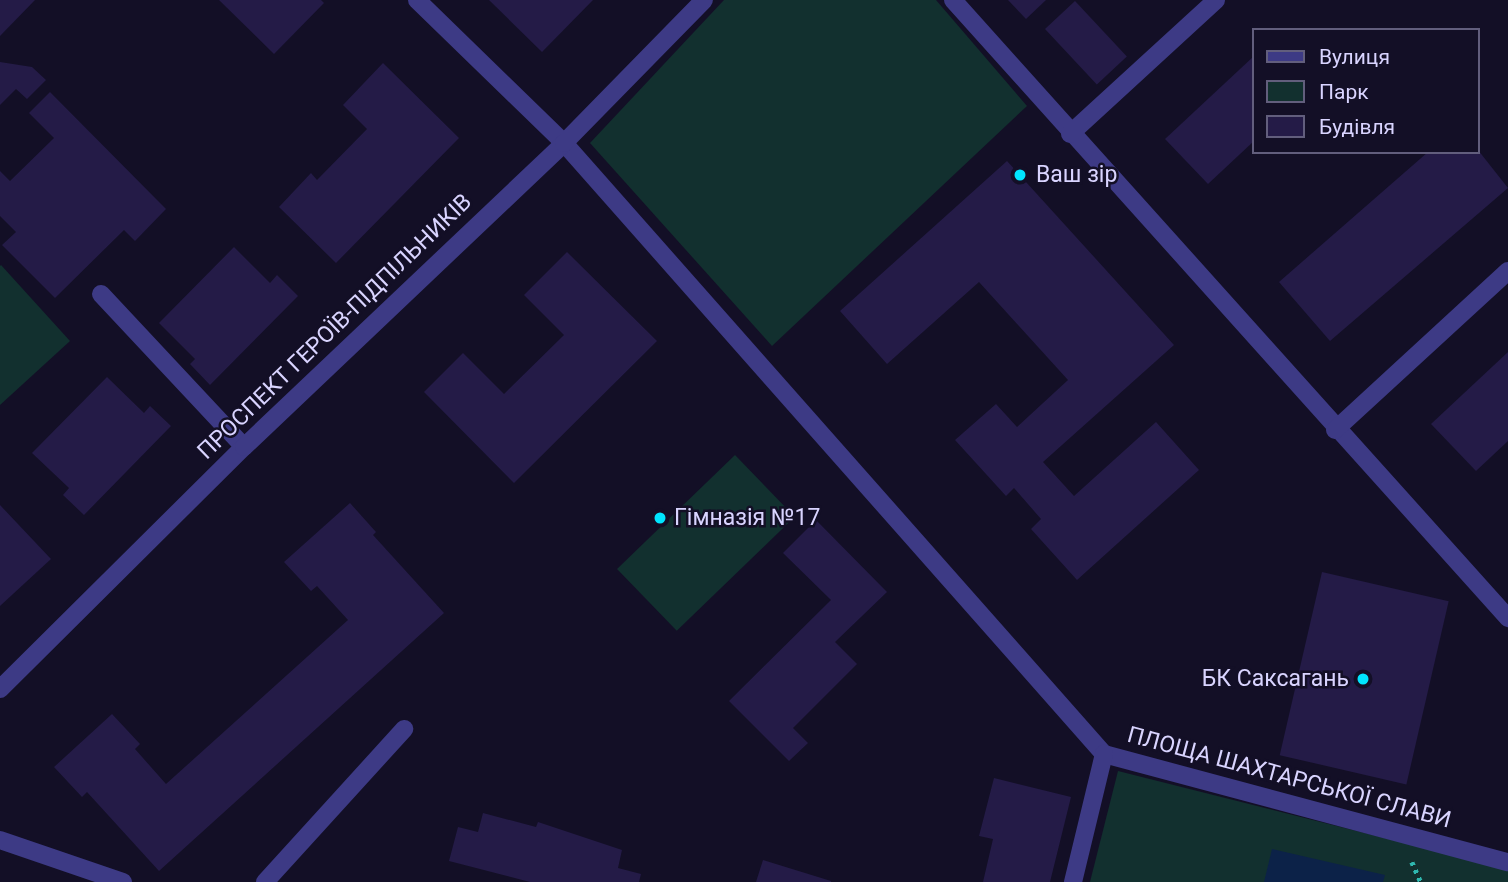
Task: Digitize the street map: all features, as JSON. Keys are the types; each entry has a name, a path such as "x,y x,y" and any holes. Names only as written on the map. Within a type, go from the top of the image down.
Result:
{"street":[{"path":"417,0 564,143 1104,754"},
{"name":"ПРОСПЕКТ ГЕРОЇВ-ПІДПІЛЬНИКІВ","path":"0,689 244,447 564,143 704,0"},
{"path":"953,0 1069,134 1508,618"},
{"path":"1069,134 1216,0"},
{"path":"1335,430 1508,271"},
{"path":"102,294 244,447"},
{"path":"265,882 404,729"},
{"name":"ПЛОЩА ШАХТАРСЬКОЇ СЛАВИ","path":"1073,882 1104,754 1508,862"},
{"path":"0,840 123,882"},
{"path":"65,882 71,863"}],"green space":[{"path":"724,0 936,0 1027,106 772,346 590,143"},
{"path":"0,266 70,341 0,405"},
{"path":"735,455 795,517 677,631 617,569"},
{"path":"1118,771 1508,869 1508,882 1090,882"}],"water":[{"path":"1272,849 1385,875 1383,882 1264,882"}],"building":[{"path":"0,0 35,0 0,36"},
{"path":"219,0 321,0 324,3 274,54"},
{"path":"489,0 593,0 542,52"},
{"path":"1008,0 1046,0 1026,19"},
{"path":"1075,1 1127,57 1097,85 1045,29"},
{"path":"1252,58 1252,143 1208,184 1165,139"},
{"path":"0,62 32,67 46,80 27,99 16,89 0,105"},
{"path":"383,63 459,138 336,263 279,207 311,173 317,180 367,129 343,105"},
{"path":"50,92 166,209 135,241 124,230 55,298 2,245 16,232 0,216 0,171 10,181 54,138 29,113"},
{"path":"1480,153 1508,188 1330,341 1279,282 1426,154"},
{"path":"1007,161 1174,345 1043,462 1074,496 1156,422 1199,470 1077,580 1031,529 1041,519 1014,488 1006,496 955,440 996,404 1017,427 1068,380 979,282 887,364 840,311"},
{"path":"234,247 270,283 277,275 298,296 210,385 190,364 195,359 159,323"},
{"path":"567,252 657,341 514,483 424,392 463,353 504,394 564,335 524,295"},
{"path":"1508,352 1508,441 1476,471 1431,424"},
{"path":"107,377 144,413 150,406 171,426 84,515 63,495 69,488 32,453"},
{"path":"350,503 376,532 373,535 444,613 159,871 87,792 82,797 54,767 112,714 140,744 135,749 166,784 348,620 317,586 311,591 284,562"},
{"path":"0,505 51,559 0,606"},
{"path":"816,520 887,592 835,642 857,664 793,728 808,743 789,761 729,701 831,600 783,553"},
{"name":"БК Саксагань","path":"1322,572 1449,601 1406,784 1280,755"},
{"path":"994,778 1071,797 1050,882 983,882 993,839 979,836"},
{"path":"483,813 536,827 538,822 622,850 618,868 641,874 639,882 530,882 449,861 458,827 478,832"},
{"path":"763,860 831,881 831,882 756,882"}],"place":[{"name":"Ваш зір","path":"1020,175"},
{"name":"Гімназія №17","path":"660,518"},
{"name":"БК Саксагань","path":"1363,679"}]}
